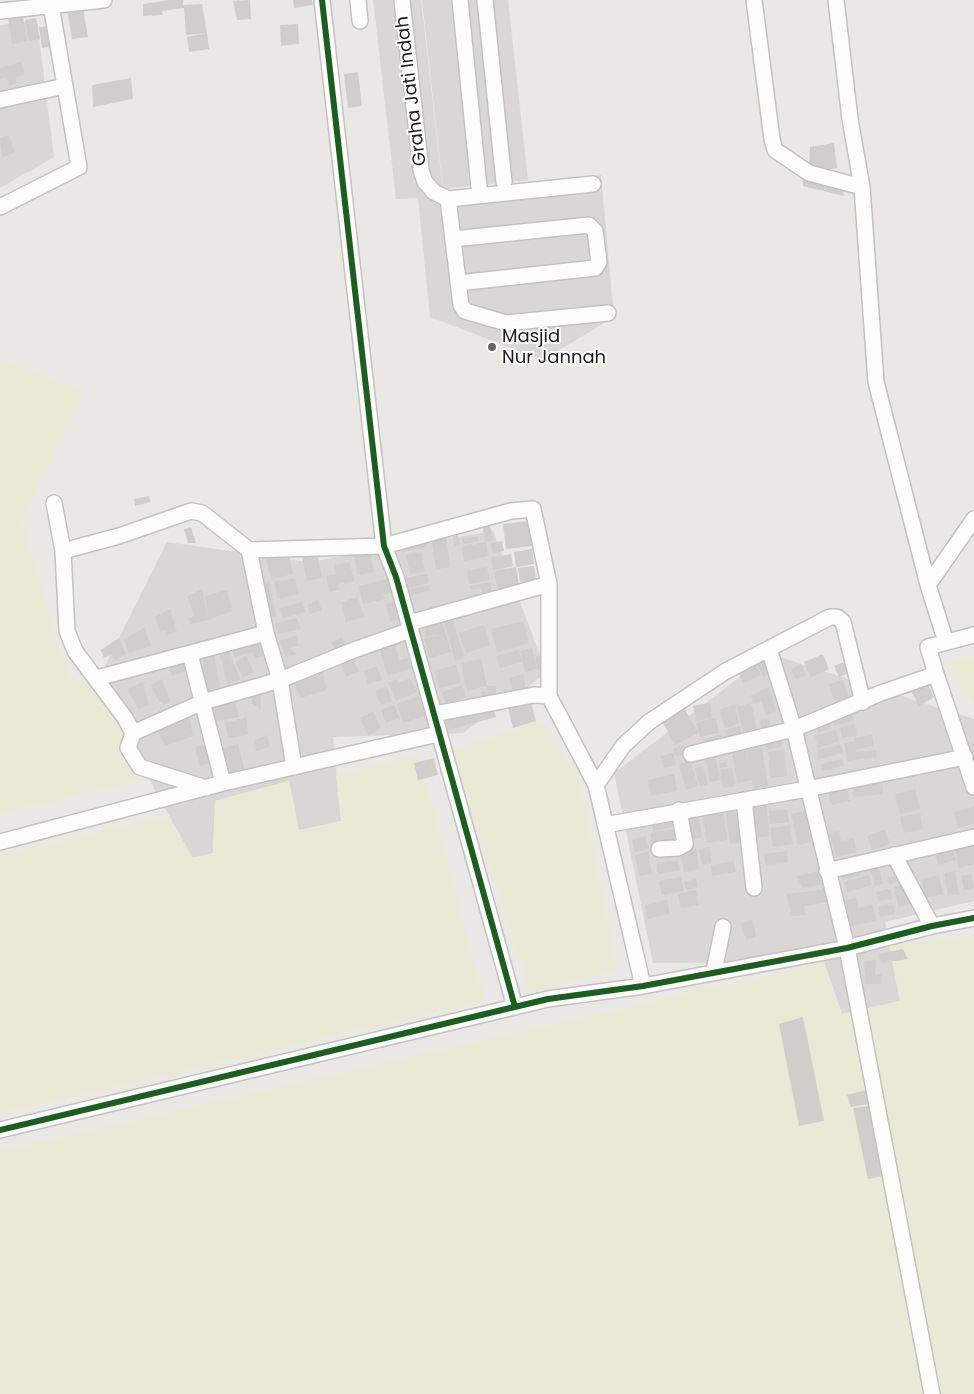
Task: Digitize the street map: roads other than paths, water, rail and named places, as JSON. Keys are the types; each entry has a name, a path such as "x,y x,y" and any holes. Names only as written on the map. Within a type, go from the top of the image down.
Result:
{"street":[{"path":"0,11 104,0"},
{"path":"322,0 384,546 410,627 438,734 515,1007"},
{"path":"358,0 360,21"},
{"name":"Graha Jati Indah","path":"402,0 421,170 425,182 434,192 448,199"},
{"path":"460,0 479,187"},
{"path":"485,0 504,182"},
{"path":"754,0 775,150 809,173 862,187"},
{"path":"836,0 850,119 862,187 876,382 928,584 939,643"},
{"path":"0,207 79,167 51,5"},
{"path":"0,100 66,86"},
{"path":"594,184 448,199 461,305 465,312 506,324 608,313"},
{"path":"453,239 589,225 595,231 599,262 595,268 458,283"},
{"path":"54,503 63,551 68,631 75,651 97,678 133,733"},
{"path":"63,551 119,536 191,511 202,513 249,550 384,546 511,511 533,509 549,584 549,696 596,785 643,986"},
{"path":"928,584 974,520"},
{"path":"249,550 266,633 280,680 294,767"},
{"path":"206,788 140,767 128,748 133,733 203,702 280,680 410,627 549,584"},
{"path":"596,785 623,746 649,722 726,671 830,617 837,617 843,622 863,702"},
{"path":"97,678 266,633"},
{"path":"974,635 928,647 974,786"},
{"path":"769,649 794,729 847,948 932,1394"},
{"path":"190,654 223,783"},
{"path":"691,754 794,729 882,693 936,674"},
{"path":"434,714 534,695 549,696"},
{"path":"0,842 223,783 438,734"},
{"path":"605,825 679,810 807,789 965,757"},
{"path":"744,800 754,888"},
{"path":"659,849 678,848 685,844 679,810"},
{"path":"827,871 974,838"},
{"path":"894,855 932,926"},
{"path":"0,1130 548,999 643,986 714,971 847,948 932,926 974,918"},
{"path":"714,971 723,927"}],"place":[{"name":"Masjid Nur Jannah","path":"492,347"}]}
